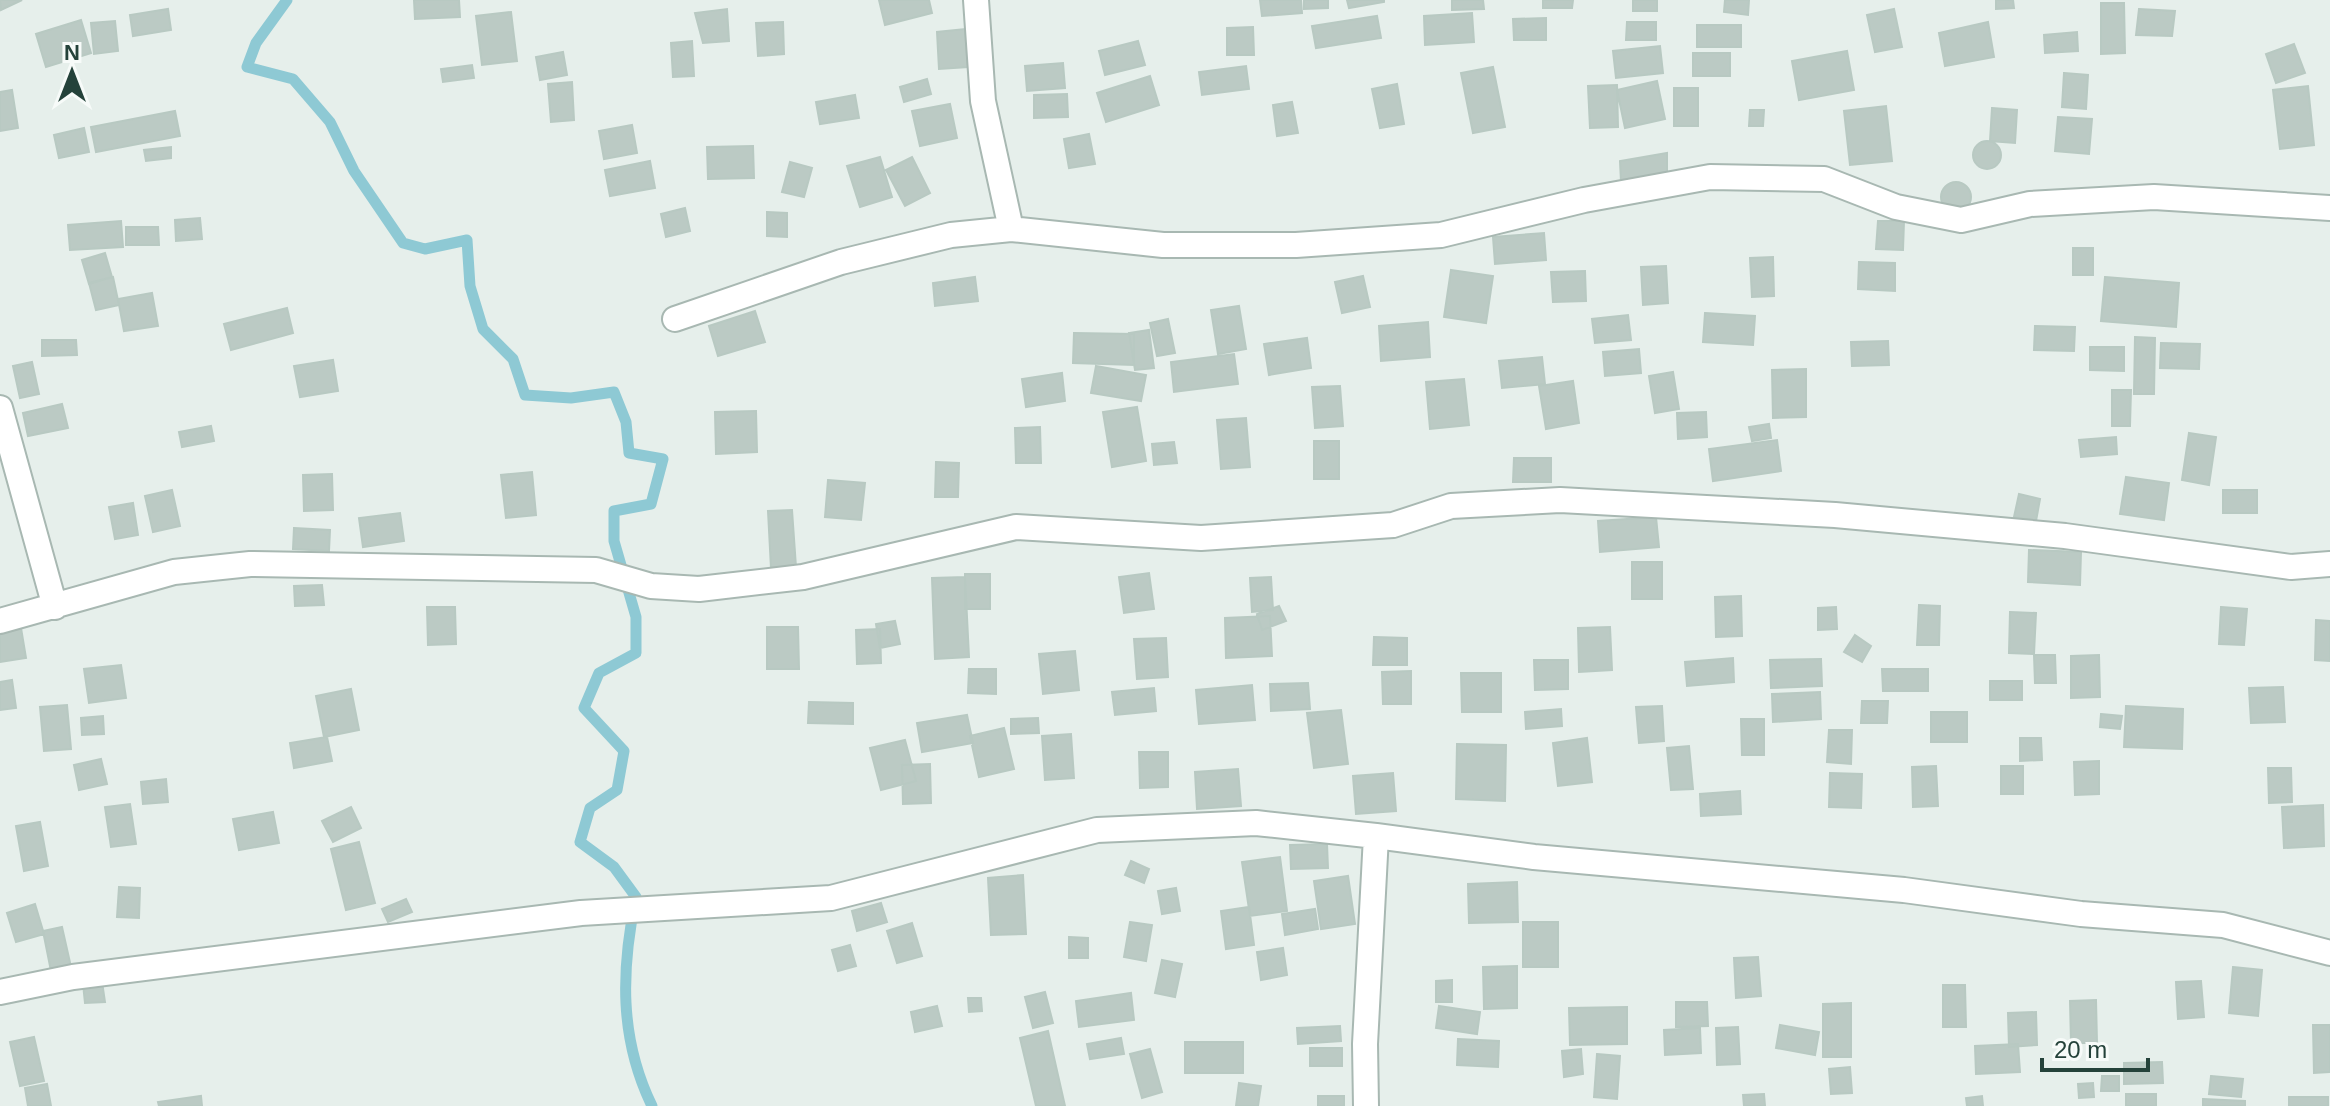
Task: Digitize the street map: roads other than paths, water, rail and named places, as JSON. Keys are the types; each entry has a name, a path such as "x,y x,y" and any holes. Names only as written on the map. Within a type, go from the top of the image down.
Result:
{"street":[{"path":"976,0 983,101 1011,229"},
{"path":"675,319 841,262 951,235 1011,229 1163,245 1296,245 1441,235 1584,200 1710,177 1824,179 1896,207 1961,220 2030,204 2154,197 2330,208"},
{"path":"0,408 55,607"},
{"path":"0,621 174,572 250,564 596,570 651,586 699,589 803,577 1016,527 1201,538 1393,525 1451,506 1560,500 1835,515 2065,536 2291,567 2330,564"},
{"path":"0,992 73,977 581,913 831,898 1097,830 1256,823 1534,857 1904,890 2081,914 2223,925 2330,953"},
{"path":"1366,1106 1365,1044 1376,836"}],"waterway":[{"path":"287,0 256,43 247,67 293,79 330,122 354,171 403,243 425,249 467,240 470,286 483,329 513,359 525,395 571,398 614,392 626,422 629,453 663,459 651,504 614,511 614,541 636,617 636,653 599,673 584,708 624,751 617,790 590,808 580,842 614,867 636,897 628,951 626,1003 633,1055 652,1106"}]}
